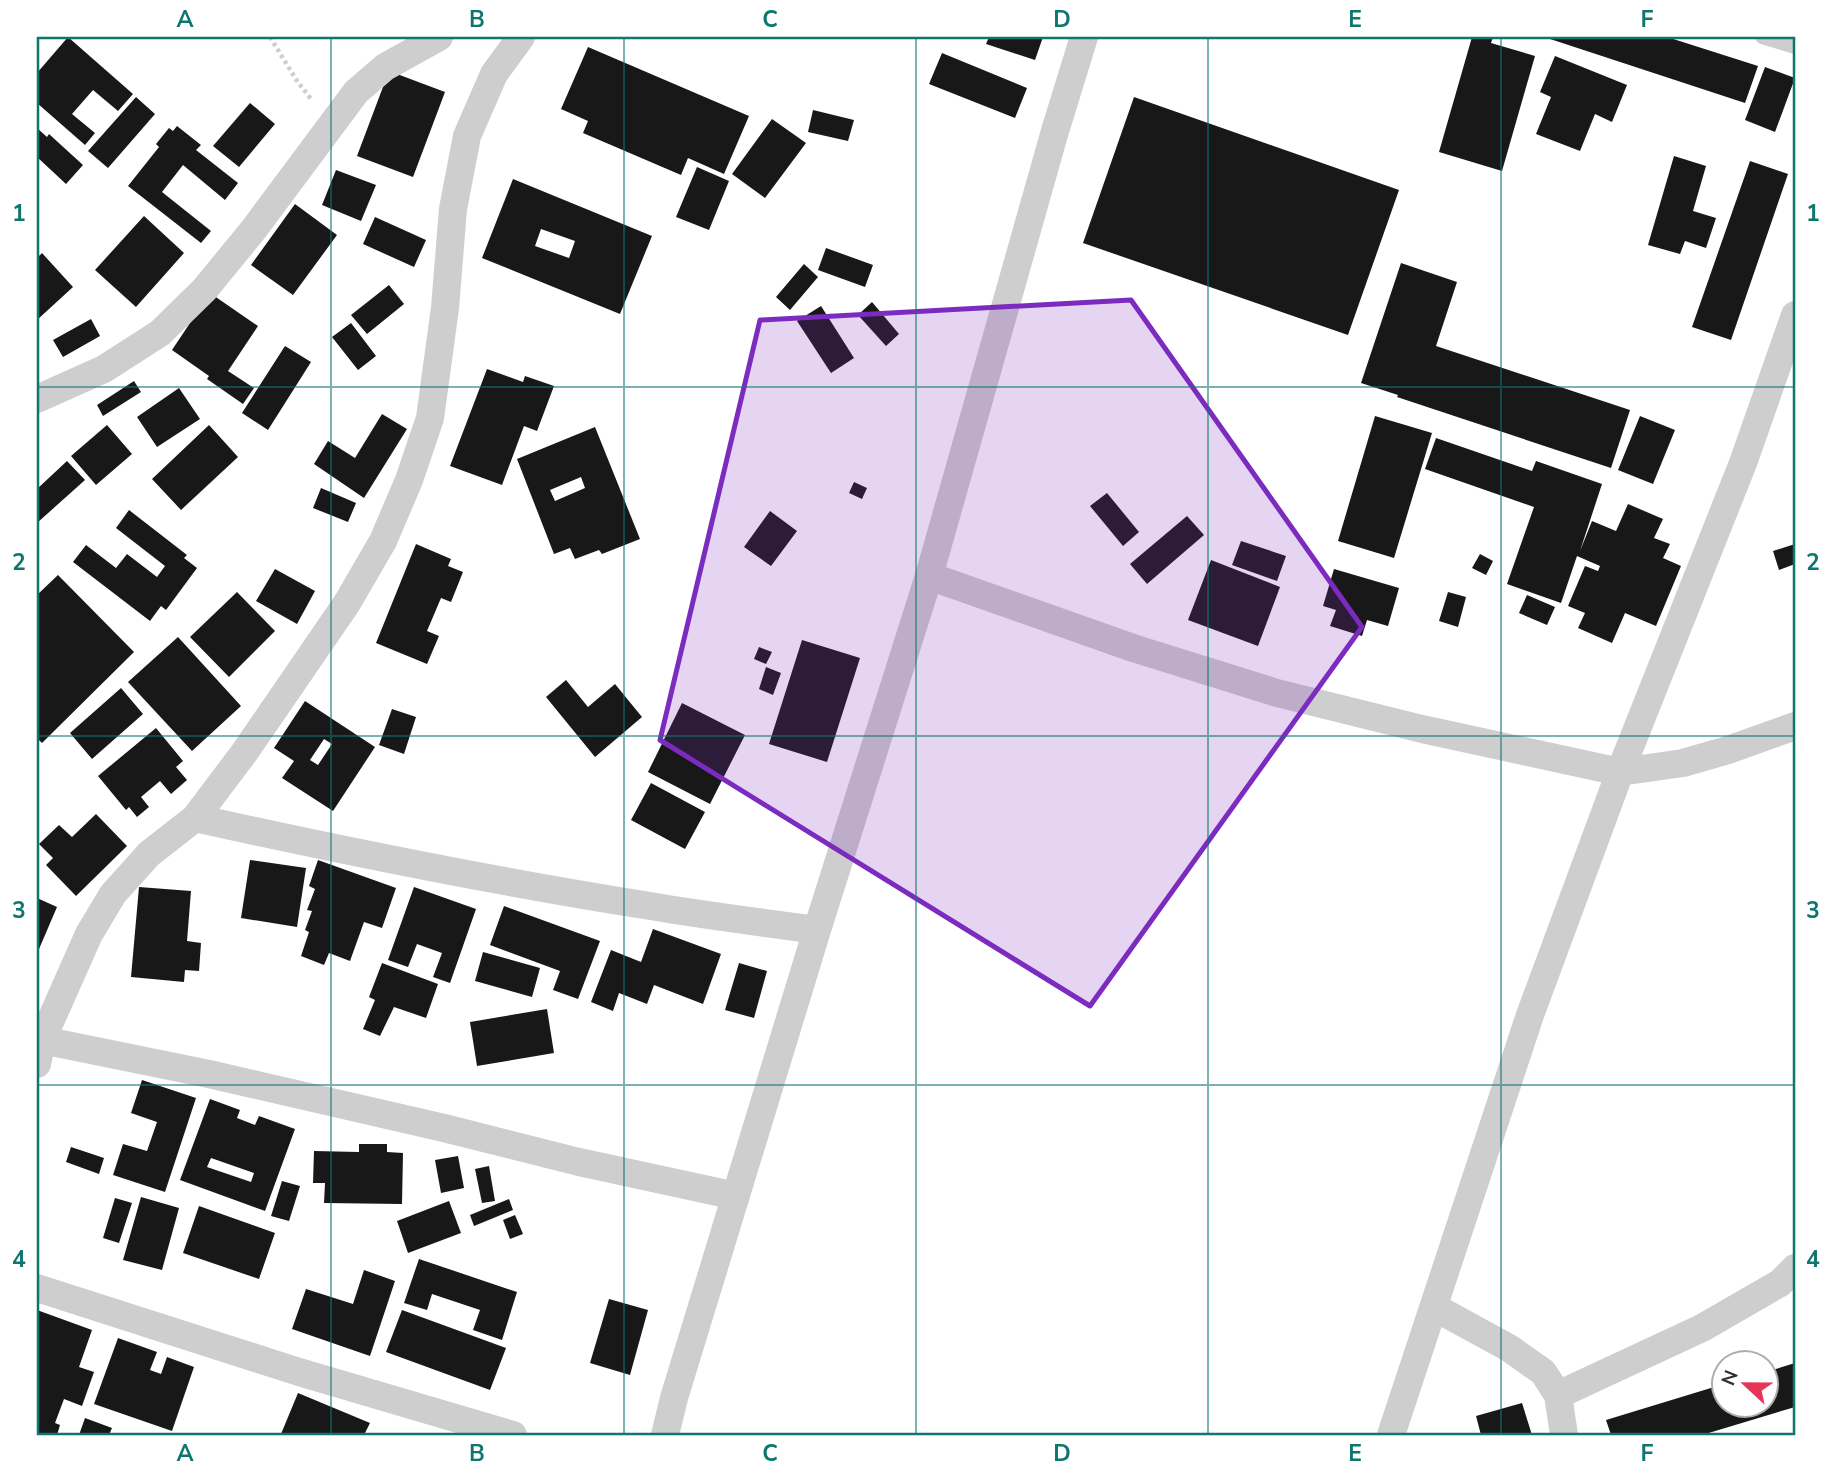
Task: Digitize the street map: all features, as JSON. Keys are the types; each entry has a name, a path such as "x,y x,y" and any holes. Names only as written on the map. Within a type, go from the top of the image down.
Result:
{"street":[{"path":"37,398 104,369 160,333 204,290 254,229 356,92 385,67 439,37"},
{"path":"521,37 494,74 467,136 453,209 445,309 430,418 410,480 383,541 346,603 244,753 195,818 149,854 113,894 89,934 38,1048 209,1074 579,1162 736,1196"},
{"path":"665,1435 817,930 929,576 1084,37"},
{"path":"1391,1435 1530,1015 1620,772 1743,463 1795,315"},
{"path":"929,576 1133,648 1277,693 1422,729 1620,772 1683,763 1795,726"},
{"path":"195,818 330,848 496,880 645,906 817,930"},
{"path":"1558,1395 1702,1328 1780,1283 1795,1268"},
{"path":"37,1288 299,1372 513,1435"},
{"path":"1434,1307 1509,1348 1543,1372 1558,1395 1564,1435"}],"lane":[{"path":"1762,37 1795,47"}],"path":[{"path":"270,37 297,81 330,125"}],"highlighted area":[{"path":"1131,300 1362,627 1090,1006 660,740 760,320"}],"building":[{"path":"68,37 133,94 118,111 93,90 72,114 95,133 85,145 37,103 37,73"},
{"path":"989,37 1043,37 1035,60 986,44"},
{"path":"1472,37 1493,37 1491,43 1535,56 1502,171 1439,152"},
{"path":"1544,37 1667,37 1758,66 1745,103"},
{"path":"588,47 749,116 724,174 688,158 681,175 583,133 588,121 561,109"},
{"path":"942,53 1027,88 1015,118 929,84"},
{"path":"1555,56 1627,85 1612,122 1595,114 1580,151 1536,134 1551,97 1540,92"},
{"path":"1765,67 1795,78 1775,132 1745,120"},
{"path":"389,71 445,92 413,177 357,156"},
{"path":"136,97 155,114 108,168 88,151"},
{"path":"1134,97 1399,190 1348,335 1083,243"},
{"path":"250,103 275,124 239,167 213,146"},
{"path":"813,110 854,120 848,141 808,132"},
{"path":"772,119 806,143 765,198 732,174"},
{"path":"177,126 201,145 196,150 238,183 225,200 183,165 162,192 211,231 201,243 128,186 159,147 156,144 169,128 173,131"},
{"path":"37,128 47,137 49,134 83,165 66,184 37,157"},
{"path":"1674,156 1706,166 1693,211 1716,218 1706,248 1685,241 1680,254 1648,245"},
{"path":"1750,161 1788,174 1731,340 1692,327"},
{"path":"697,167 729,181 709,230 676,217"},
{"path":"336,170 376,185 361,221 322,205"},
{"path":"513,179 652,236 620,314 482,258","holes":["541,229 575,241 569,258 535,246"]},
{"path":"295,204 337,235 293,295 251,265"},
{"path":"144,216 184,253 136,307 95,270"},
{"path":"375,217 426,240 414,267 363,244"},
{"path":"826,248 873,265 865,287 818,270"},
{"path":"42,253 73,287 37,320 37,258"},
{"path":"1401,263 1457,282 1436,346 1630,410 1611,468 1361,383"},
{"path":"804,264 818,277 790,310 776,297"},
{"path":"389,285 404,304 367,334 351,315"},
{"path":"210,293 258,326 228,371 254,388 243,404 172,350"},
{"path":"872,302 899,334 886,346 858,315"},
{"path":"821,306 854,358 831,373 797,321"},
{"path":"91,319 100,336 63,357 53,340"},
{"path":"351,323 376,356 358,370 332,337"},
{"path":"285,346 311,362 268,430 242,413"},
{"path":"487,369 523,382 525,376 554,386 537,431 524,426 502,485 450,466"},
{"path":"134,381 141,392 103,416 97,405"},
{"path":"179,388 200,419 157,447 137,417"},
{"path":"382,414 407,429 364,498 314,464 328,441 355,458"},
{"path":"1375,416 1432,433 1394,558 1338,541"},
{"path":"1640,416 1675,430 1653,484 1618,470"},
{"path":"107,425 132,454 96,485 71,456"},
{"path":"209,425 238,457 181,510 152,479"},
{"path":"595,427 640,539 602,554 599,550 575,559 570,548 554,554 517,459","holes":["581,477 585,488 555,501 550,490"]},
{"path":"1436,438 1532,471 1536,461 1602,484 1580,551 1592,521 1616,531 1628,504 1663,519 1654,538 1670,544 1663,558 1681,566 1656,626 1625,613 1612,643 1578,628 1585,613 1568,606 1585,566 1598,571 1600,566 1577,556 1561,603 1507,584 1534,507 1425,469"},
{"path":"67,461 85,480 37,523 37,489"},
{"path":"854,482 867,488 862,499 849,493"},
{"path":"321,488 356,503 348,522 313,508"},
{"path":"1107,493 1139,532 1123,546 1090,506"},
{"path":"129,510 187,555 184,558 197,568 166,610 161,606 150,621 73,562 86,545 116,568 127,554 157,577 165,566 116,528"},
{"path":"770,511 797,531 771,566 744,547"},
{"path":"1187,516 1204,535 1147,584 1130,564"},
{"path":"1241,541 1286,556 1277,581 1232,565"},
{"path":"416,544 451,559 448,566 463,572 451,602 441,598 427,631 439,636 427,664 376,643"},
{"path":"1795,544 1795,564 1779,570 1773,551"},
{"path":"1480,554 1493,561 1486,575 1472,568"},
{"path":"1211,560 1280,587 1258,646 1188,620"},
{"path":"275,569 315,591 297,624 256,601"},
{"path":"1334,569 1399,588 1388,626 1367,620 1362,636 1330,626 1336,610 1323,606"},
{"path":"58,575 134,652 42,743 37,738 37,595"},
{"path":"237,592 275,631 229,677 190,637"},
{"path":"1448,592 1466,597 1458,627 1439,621"},
{"path":"1527,595 1555,607 1547,625 1519,613"},
{"path":"178,637 241,706 192,751 128,682"},
{"path":"802,640 860,658 827,762 769,744"},
{"path":"759,647 772,652 766,664 754,659"},
{"path":"766,667 781,673 773,695 759,689"},
{"path":"566,680 588,707 615,684 642,717 595,757 546,697"},
{"path":"121,688 143,714 92,759 70,733"},
{"path":"305,701 375,747 333,811 282,778 294,761 274,748","holes":["324,739 332,744 318,765 310,760"]},
{"path":"682,703 745,735 710,804 648,772"},
{"path":"392,709 416,717 404,754 379,745"},
{"path":"156,728 183,761 176,767 187,780 171,794 160,781 141,797 149,807 137,817 129,807 126,810 98,776"},
{"path":"651,783 705,812 685,849 631,820"},
{"path":"96,814 127,846 76,896 46,865 53,858 39,844 59,825 72,837"},
{"path":"250,860 306,868 297,927 241,918"},
{"path":"318,860 396,888 382,928 364,922 350,961 329,953 324,965 301,956 309,932 305,930 312,911 307,910 315,889 309,886"},
{"path":"139,887 191,891 187,941 201,943 199,971 185,970 184,982 131,977"},
{"path":"414,887 476,909 450,983 433,977 442,953 417,944 408,967 388,960"},
{"path":"37,898 57,907 39,949 37,948"},
{"path":"504,906 600,941 578,999 553,990 560,971 490,945"},
{"path":"653,929 721,954 703,1004 654,985 647,1004 619,993 613,1011 591,1002 611,950 641,962"},
{"path":"483,952 540,968 532,997 475,981"},
{"path":"382,963 438,984 426,1018 394,1007 380,1036 363,1029 375,1000 369,997"},
{"path":"739,963 767,971 754,1018 725,1010"},
{"path":"547,1009 554,1053 477,1066 470,1022"},
{"path":"142,1080 196,1098 165,1192 113,1175 123,1144 147,1151 157,1122 131,1113"},
{"path":"210,1099 240,1110 237,1118 255,1125 259,1116 295,1129 265,1211 180,1180","holes":["211,1158 254,1173 251,1182 207,1167"]},
{"path":"359,1144 387,1144 387,1152 403,1153 402,1204 324,1203 325,1183 313,1183 314,1151 359,1152"},
{"path":"71,1147 104,1158 99,1174 66,1162"},
{"path":"458,1156 464,1188 441,1193 435,1160"},
{"path":"489,1166 495,1201 482,1203 475,1169"},
{"path":"282,1181 300,1186 289,1221 271,1216"},
{"path":"141,1197 179,1208 162,1270 123,1260"},
{"path":"115,1198 132,1203 119,1243 103,1238"},
{"path":"509,1199 513,1210 474,1226 470,1215"},
{"path":"449,1201 461,1233 408,1253 397,1221"},
{"path":"199,1206 275,1233 259,1279 183,1253"},
{"path":"515,1215 523,1234 510,1239 503,1220"},
{"path":"419,1259 517,1292 502,1340 473,1330 480,1310 432,1294 427,1310 404,1303"},
{"path":"364,1270 395,1281 370,1356 292,1329 306,1289 353,1304"},
{"path":"609,1299 648,1310 630,1375 590,1363"},
{"path":"37,1310 92,1330 79,1367 94,1372 82,1406 64,1399 55,1423 60,1425 57,1435 37,1435"},
{"path":"402,1310 506,1348 490,1390 386,1352"},
{"path":"118,1338 157,1352 150,1370 161,1374 167,1357 194,1367 172,1431 94,1404"},
{"path":"1795,1363 1795,1407 1780,1412 1780,1368"},
{"path":"1710,1388 1710,1420 1752,1420 1702,1435 1611,1435 1606,1420"},
{"path":"298,1393 370,1423 364,1435 281,1434"},
{"path":"1522,1403 1532,1435 1481,1435 1476,1416"},
{"path":"85,1418 112,1428 109,1435 79,1435"}]}
